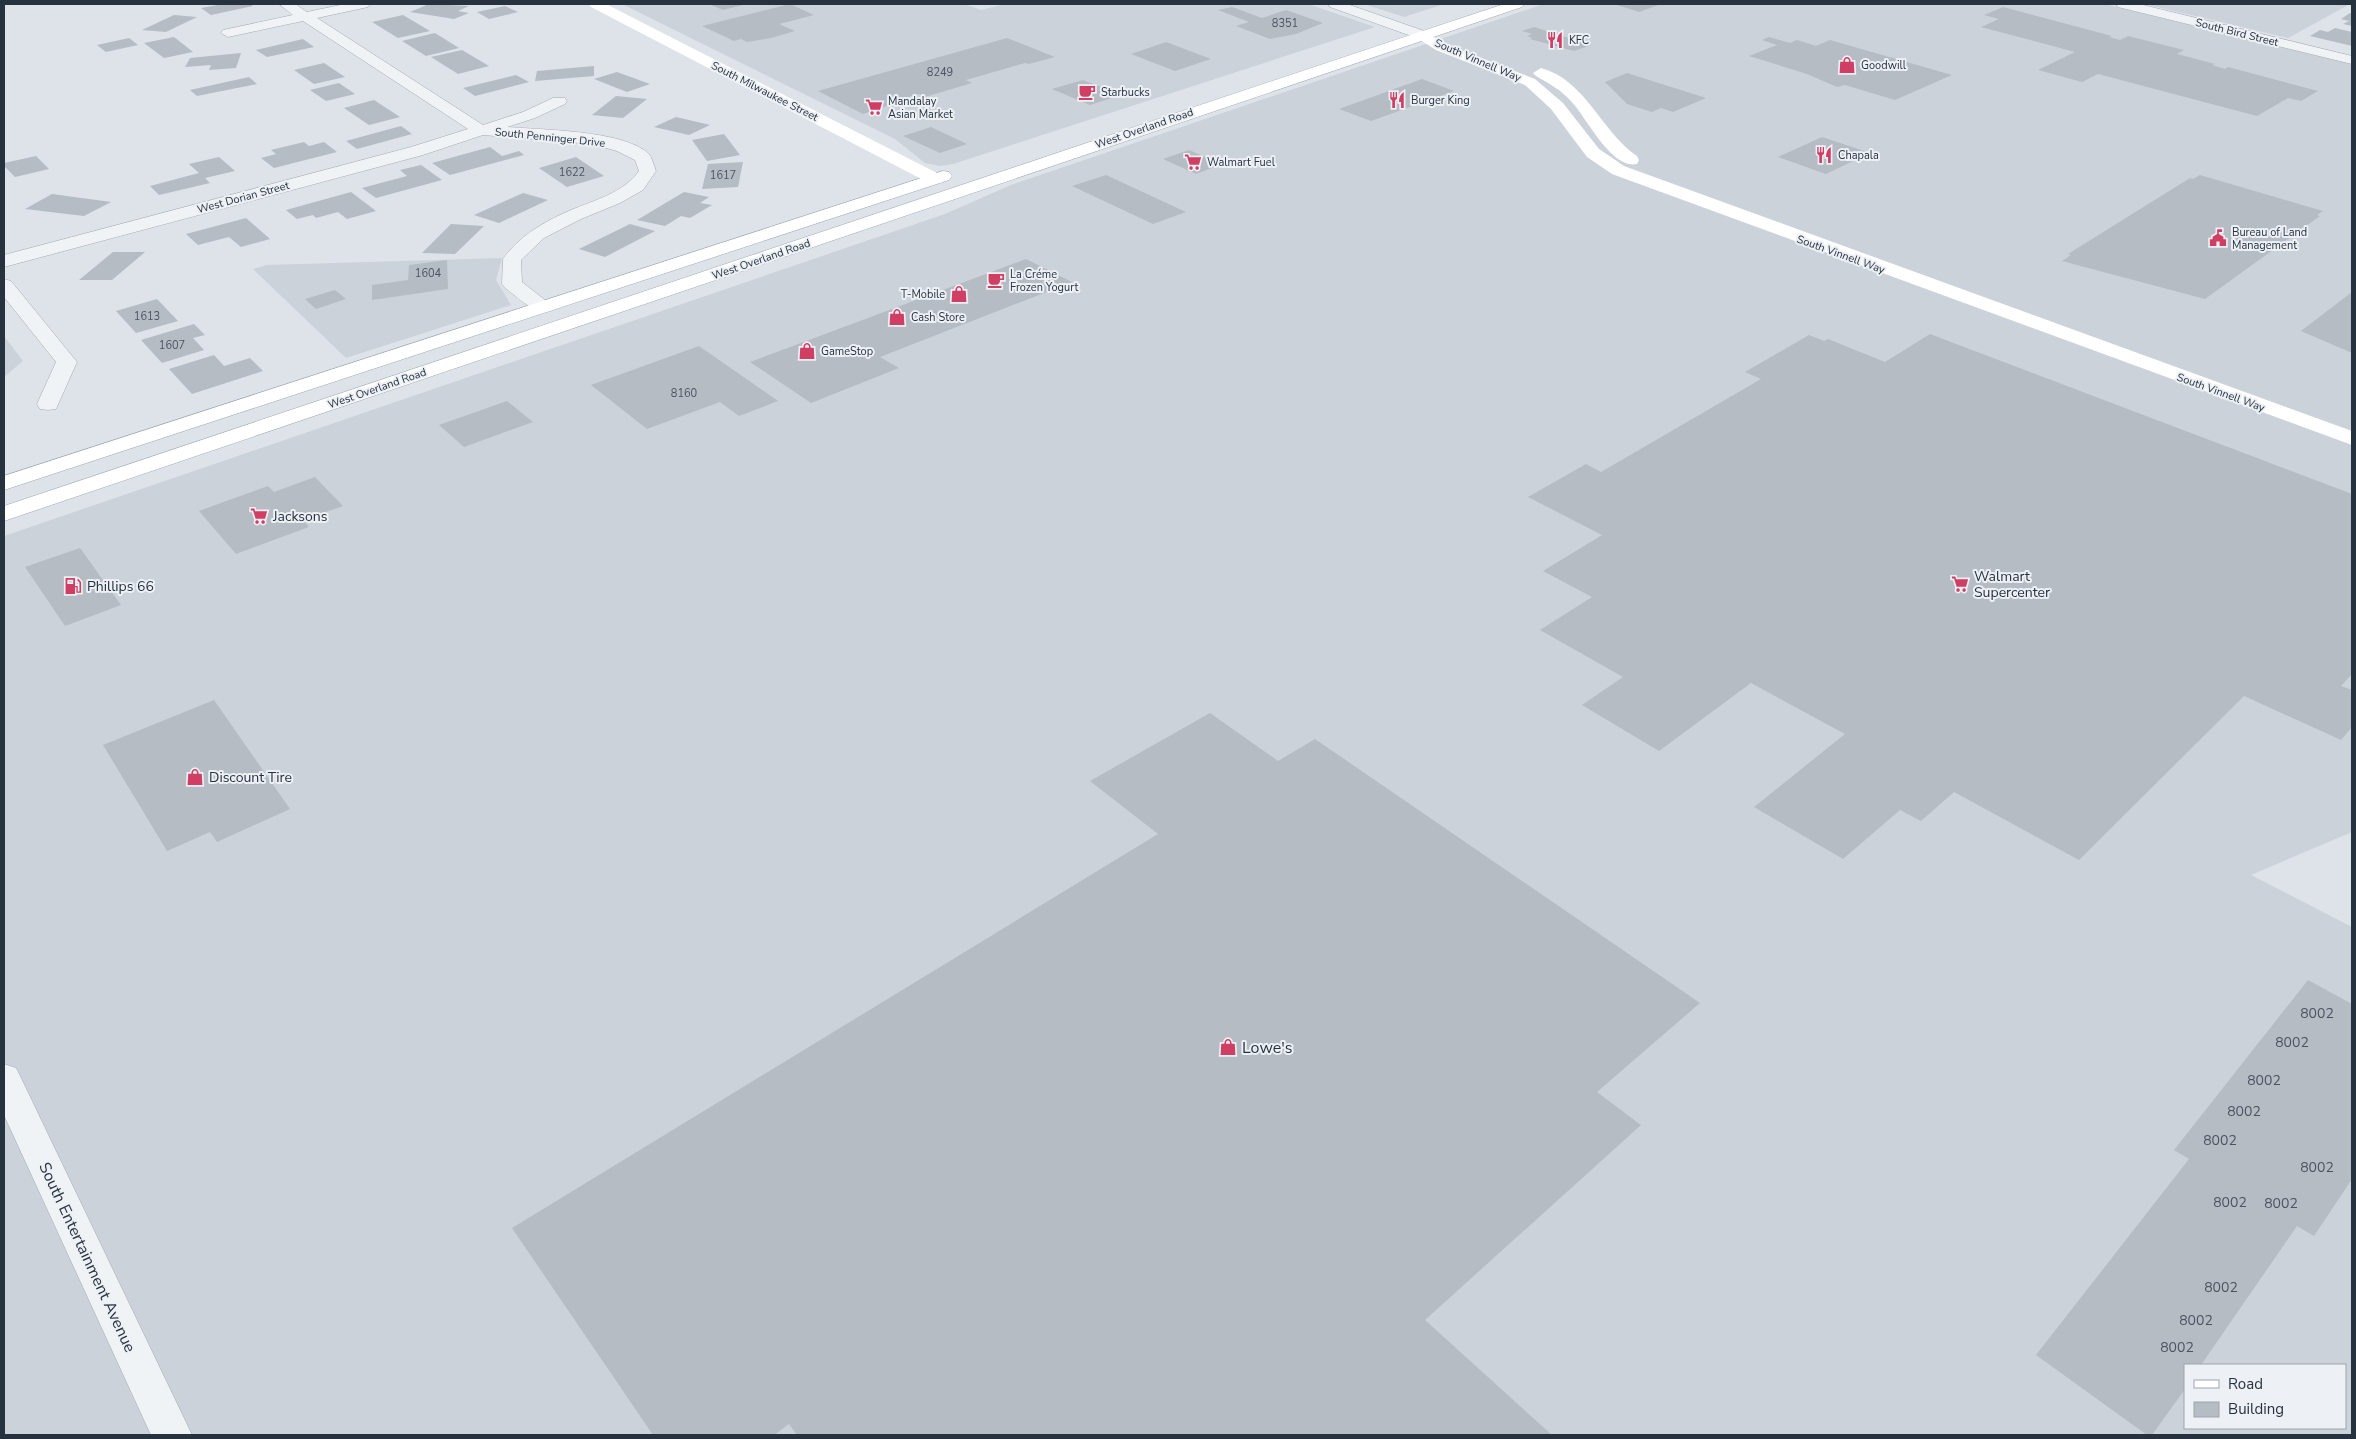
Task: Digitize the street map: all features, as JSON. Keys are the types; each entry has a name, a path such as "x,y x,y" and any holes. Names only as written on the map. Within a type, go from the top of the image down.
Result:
{"main road":[{"name":"South Milwaukee Street","path":"596,4 935,179"},
{"path":"1357,41 1480,4"},
{"name":"West Overland Road","path":"4,514 710,277 955,182 1517,4"},
{"name":"South Vinnell Way","path":"1422,35 1465,42 1528,66 1556,81 1577,98 1617,152 1668,180 2352,426"},
{"name":"South Vinnell Way","path":"1422,35 1440,47 1530,82 1557,106 1593,153 1618,170 2352,438"},
{"path":"955,182 1067,144 1087,131"},
{"name":"West Overland Road","path":"4,483 935,179 955,182"},
{"path":"710,277 806,232 923,193 935,179"},
{"path":"640,300 636,287 724,256 792,225"},
{"path":"344,399 358,382 367,376 528,323 537,317 544,307"}],"street":[{"name":"South Penninger Drive","path":"286,4 480,130 593,139 615,145 642,157 648,171 637,186 614,199 575,215 538,234 512,260 512,284 544,307"},
{"path":"228,33 363,4"},
{"path":"1335,4 1422,35"},
{"name":"South Bird Street","path":"2123,4 2352,60"},
{"name":"South Penninger Drive","path":"480,130 529,115 559,100"},
{"name":"West Dorian Street","path":"4,261 417,151 480,130"},
{"path":"4,285 67,362 48,404"},
{"name":"South Entertainment Avenue","path":"4,1078 172,1435"}],"shaded area":[{"path":"622,4 964,4 981,10 1005,4 1308,4 1375,27 953,164 940,166 925,163 895,139"},
{"path":"1364,4 1444,4 1404,17"},
{"path":"1544,4 2104,4 2352,64 2352,832 2251,875 2352,927 2352,1435 4,1435 4,536 945,214 1011,185"},
{"path":"2145,4 2350,4 2288,38"},
{"path":"502,258 496,280 511,305 346,358 253,269 267,265"},
{"path":"4,336 23,361 4,377"}],"building":[{"path":"223,4 250,4 253,6 211,15 201,8"},
{"path":"429,4 469,6 458,11 469,13 454,19 410,12"},
{"path":"709,4 747,4 723,10"},
{"path":"790,4 814,15 779,24 795,31 771,38 747,42 741,39 734,41 702,26"},
{"path":"1614,4 1661,4 1639,12"},
{"path":"505,6 518,12 489,19 477,12"},
{"path":"1232,7 1262,18 1286,10 1323,23 1296,34 1270,39 1236,26 1249,22 1218,10"},
{"path":"2003,7 2112,36 2109,37 2120,40 2128,36 2184,50 2177,54 2215,64 2212,65 2225,69 2228,67 2318,91 2301,101 2288,98 2257,116 2098,74 2082,82 2038,70 2075,52 1981,27 1999,19 1984,15"},
{"path":"2350,13 2352,14 2352,26 2343,24 2349,21 2341,19"},
{"path":"174,15 197,17 166,32 142,30"},
{"path":"403,15 430,31 398,38 372,22"},
{"name":"KFC","path":"1534,27 1591,45 1574,51 1530,39 1532,38 1527,36 1532,34 1522,31"},
{"path":"2335,28 2352,32 2352,46 2310,36 2320,30 2328,32"},
{"path":"435,33 459,48 426,56 402,41"},
{"path":"174,37 193,52 164,58 144,43"},
{"name":"Goodwill","path":"1769,37 1790,43 1797,40 1816,46 1830,40 1952,75 1895,100 1845,85 1837,87 1807,74 1749,56 1777,45 1762,40"},
{"path":"129,38 138,45 106,52 97,45"},
{"path":"1007,38 1055,57 1029,64 1025,63 966,80 972,83 925,97 919,94 886,103 890,105 863,114 818,91"},
{"path":"303,39 314,47 267,57 256,50"},
{"path":"1166,42 1211,59 1175,71 1131,54"},
{"path":"462,50 489,66 458,74 431,57"},
{"path":"241,53 236,68 209,70 211,65 185,67 190,58"},
{"path":"324,63 345,77 314,84 294,70"},
{"path":"594,66 594,76 535,81 537,71"},
{"path":"617,72 650,84 627,92 594,79"},
{"path":"1627,73 1706,98 1673,112 1661,108 1652,112 1627,104 1605,82"},
{"path":"516,75 529,82 475,96 463,88"},
{"path":"249,77 257,84 197,96 190,90"},
{"name":"Burger King","path":"1422,79 1454,91 1371,121 1339,109"},
{"name":"Starbucks","path":"1083,80 1121,95 1090,105 1052,89"},
{"path":"339,83 355,94 326,101 310,90"},
{"path":"616,96 647,99 623,118 592,115"},
{"path":"374,100 400,117 369,125 344,108"},
{"path":"676,117 710,125 689,135 654,127"},
{"path":"401,126 412,134 357,149 346,141"},
{"path":"931,127 967,144 940,153 903,136"},
{"path":"724,134 740,155 707,161 692,140"},
{"name":"Chapala","path":"1822,137 1870,153 1826,174 1778,157"},
{"path":"304,142 309,146 324,142 337,152 274,168 261,158 276,154 271,150"},
{"path":"490,147 502,156 519,151 524,155 450,175 432,163"},
{"name":"Walmart Fuel","path":"1189,150 1222,164 1196,174 1163,159"},
{"path":"36,156 49,169 15,177 4,166 4,163"},
{"path":"219,157 235,171 205,178 210,183 159,195 150,186 199,173 189,164"},
{"path":"576,157 604,176 567,187 539,168"},
{"path":"743,162 738,187 702,189 708,164"},
{"path":"421,165 442,180 376,198 362,188 407,176 400,170"},
{"path":"1106,175 1186,212 1153,224 1072,186"},
{"path":"2200,175 2323,211 2317,215 2320,216 2205,299 2062,261 2071,255 2068,254 2190,178 2193,179"},
{"path":"351,192 376,211 347,219 338,212 316,218 313,215 297,219 286,210"},
{"path":"684,192 709,197 700,203 712,205 690,218 681,216 665,226 637,220"},
{"path":"523,193 548,200 499,223 474,215"},
{"path":"52,194 111,202 84,216 25,209"},
{"path":"246,218 270,239 241,247 229,237 198,245 186,234"},
{"path":"451,224 484,226 455,254 422,253"},
{"path":"630,224 655,231 605,257 579,249"},
{"path":"113,252 145,252 112,280 79,280"},
{"path":"1026,259 1072,282 880,357 899,368 811,403 750,362"},
{"path":"447,260 448,289 372,300 372,285 408,280 409,265"},
{"path":"335,290 346,299 316,309 305,299"},
{"path":"2352,292 2352,353 2301,331"},
{"path":"157,299 178,321 136,333 116,311"},
{"path":"194,324 205,335 193,338 204,350 162,363 141,340"},
{"name":"Walmart Supercenter","path":"1930,334 2352,494 2352,674 2341,686 2352,690 2352,727 2341,740 2244,696 2079,860 1954,792 1921,821 1900,810 1843,859 1754,807 1845,734 1751,683 1659,751 1582,705 1623,677 1540,630 1592,597 1543,571 1602,535 1528,497 1586,464 1601,472 1761,379 1745,372 1809,335 1824,341 1828,339 1885,362"},
{"path":"699,346 778,401 739,416 720,402 647,429 591,385"},
{"path":"214,355 224,366 250,358 263,371 192,394 169,369"},
{"path":"507,401 533,422 464,447 439,425"},
{"name":"Jacksons","path":"315,477 343,506 303,520 309,527 236,554 199,511 268,486 274,492"},
{"name":"Phillips 66","path":"80,548 121,605 65,626 25,567"},
{"name":"Discount Tire","path":"214,700 290,809 217,842 210,832 167,851 103,745"},
{"name":"Lowe's","path":"1210,713 1278,761 1315,739 1700,1003 1597,1092 1641,1125 1425,1320 1552,1435 797,1435 789,1424 774,1435 653,1435 512,1228 1158,834 1090,781"},
{"path":"2308,980 2352,1004 2352,1179 2314,1236 2297,1226 2202,1364 2184,1364 2184,1390 2152,1435 2147,1435 2036,1355 2189,1159 2174,1150"}],"place":[{"name":"KFC","path":"1555,40"},
{"name":"Goodwill","path":"1847,65"},
{"name":"Starbucks","path":"1087,92"},
{"name":"Burger King","path":"1397,100"},
{"name":"Mandalay Asian Market","path":"874,107"},
{"name":"Chapala","path":"1824,155"},
{"name":"Walmart Fuel","path":"1193,162"},
{"name":"Bureau of Land Management","path":"2218,238"},
{"name":"La Créme Frozen Yogurt","path":"996,280"},
{"name":"T-Mobile","path":"959,294"},
{"name":"Cash Store","path":"897,317"},
{"name":"GameStop","path":"807,351"},
{"name":"Jacksons","path":"259,516"},
{"name":"Walmart Supercenter","path":"1960,584"},
{"name":"Phillips 66","path":"73,586"},
{"name":"Discount Tire","path":"195,777"},
{"name":"Lowe's","path":"1228,1047"}]}
